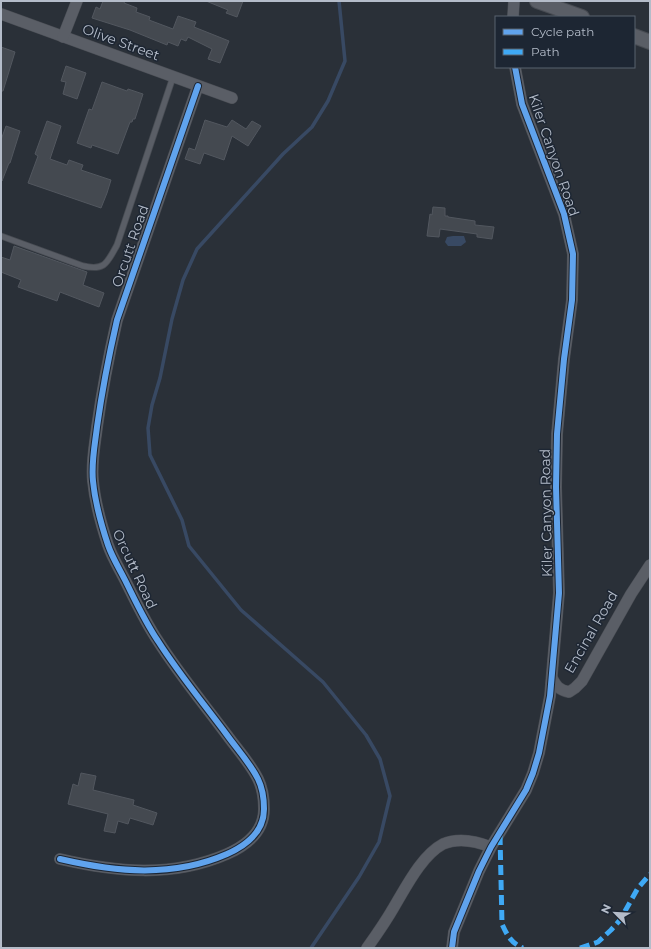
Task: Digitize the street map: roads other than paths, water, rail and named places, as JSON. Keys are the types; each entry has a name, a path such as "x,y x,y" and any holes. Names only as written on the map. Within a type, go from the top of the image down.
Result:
{"street":[{"path":"63,37 77,1"},
{"path":"513,16 514,1"},
{"path":"537,1 579,16"},
{"name":"Olive Street","path":"1,14 232,98"},
{"path":"635,36 650,42"},
{"name":"Kiler Canyon Road","path":"452,948 454,932 478,871 526,790 533,773 540,746 552,678 559,593 556,487 557,434 564,359 572,300 573,254 564,214 522,104 515,68"},
{"name":"Orcutt Road","path":"60,859 88,866 143,871 166,871 191,867 212,861 247,844 257,832 263,817 264,809 258,780 244,758 157,641 133,596 109,547 99,514 92,480 98,420 110,349 117,320 198,86"},
{"name":"Encinal Road","path":"552,678 557,688 569,692 582,681 631,594 650,565"},
{"path":"367,948 412,876 429,854 443,845 454,841 477,842 491,847"}],"lane":[{"path":"1,236 83,266 93,268 102,267 110,258 117,245 173,77"}],"water":[{"path":"464,236 466,242 461,246 448,246 445,242 447,237"}],"waterway":[{"path":"311,948 359,877 379,842 390,796 380,759 366,735 323,682 241,610 189,546 182,520 150,455 148,428 172,319 183,280 197,249 283,154 312,127 328,101 345,61 339,1"}]}
